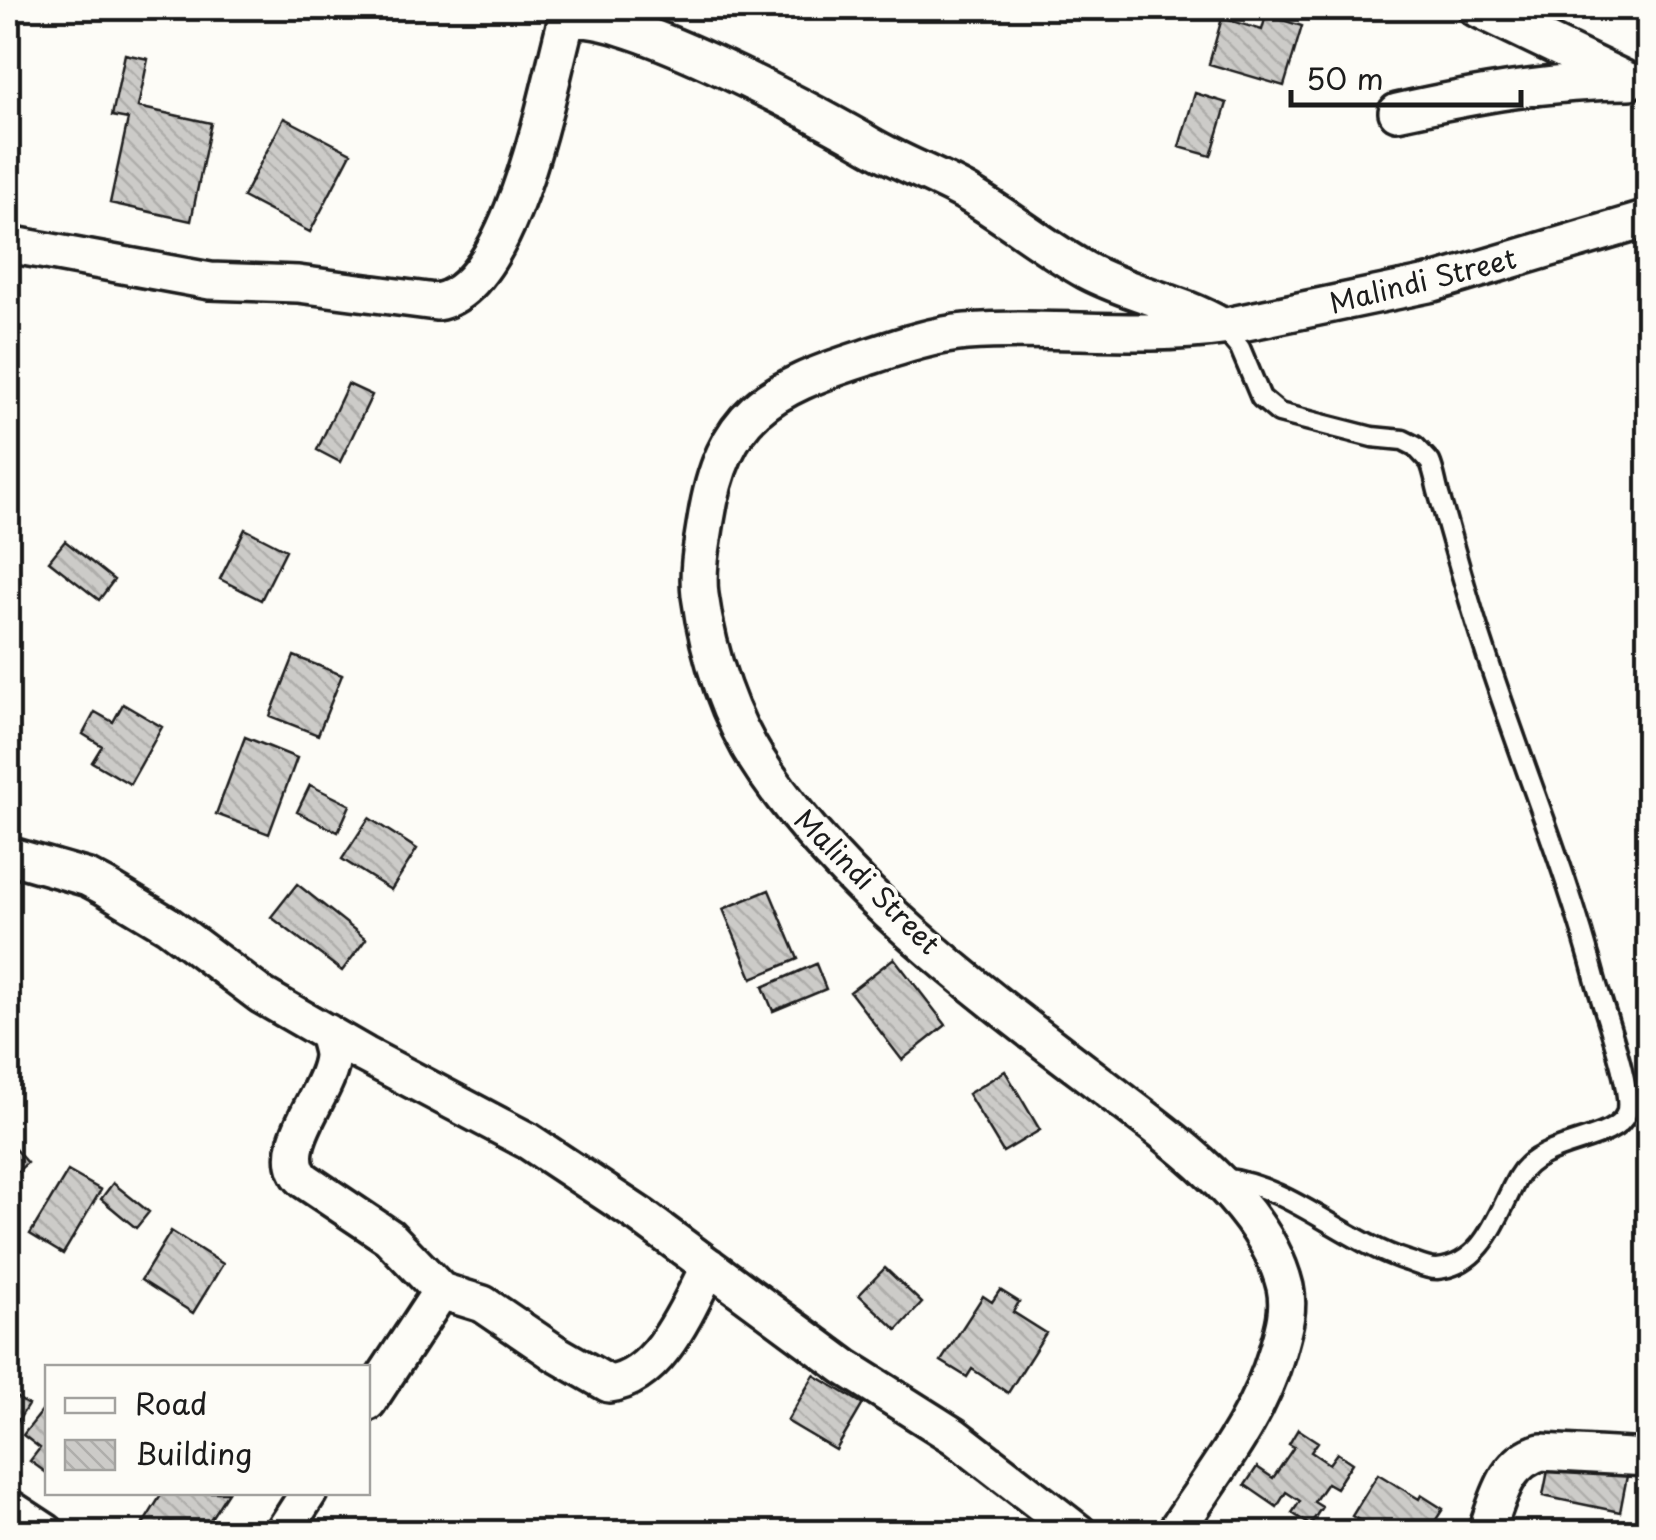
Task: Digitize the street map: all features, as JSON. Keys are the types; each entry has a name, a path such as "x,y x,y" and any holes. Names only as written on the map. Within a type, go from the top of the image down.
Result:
{"street":[{"path":"8,244 210,281 298,284 436,302 452,297 479,274 496,249 538,134 566,22 579,10 600,8 696,40 866,143 980,201 1082,268 1166,300 1222,327"},
{"path":"1476,8 1639,85"},
{"path":"1397,112 1511,89 1588,81 1639,85"},
{"name":"Malindi Street","path":"1175,1532 1246,1428 1263,1396 1286,1317 1284,1285 1264,1241 1201,1161 970,982 874,896 818,839 762,769 722,685 706,630 698,578 710,495 723,454 753,410 804,380 902,346 960,332 1194,331 1222,327 1433,283 1648,219"},
{"path":"8,855 104,886 168,926 260,995 528,1141 641,1216 844,1367 954,1436 1078,1532"},
{"path":"327,1032 332,1056 301,1130 294,1151 294,1168 304,1180 390,1236 441,1291 483,1304 609,1384 634,1377 657,1354 709,1266"},
{"path":"370,1399 441,1291"},
{"path":"1486,1532 1500,1492 1513,1467 1525,1456 1540,1452 1648,1458"},
{"path":"283,1532 307,1495"},
{"path":"8,1507 46,1532"}],"lane":[{"path":"1218,1178 1270,1190 1370,1247 1436,1269 1470,1256 1488,1236 1526,1164 1542,1154 1611,1129 1621,1122 1627,1106 1594,971 1482,642 1430,462 1403,440 1372,437 1279,414 1260,398 1237,343 1222,327"}],"building":[{"path":"1266,15 1302,26 1284,86 1209,64 1222,18 1262,30"},
{"path":"125,54 148,59 138,107 211,123 191,221 110,203 128,119 112,116"},
{"path":"1195,93 1227,103 1211,156 1179,147"},
{"path":"284,118 351,153 310,232 243,197"},
{"path":"348,384 372,395 340,462 317,450"},
{"path":"245,529 286,550 261,600 220,579"},
{"path":"65,541 114,580 99,600 49,561"},
{"path":"294,656 342,675 318,735 270,716"},
{"path":"123,704 162,727 130,784 92,762 102,746 83,734 95,712 113,722"},
{"path":"245,737 297,758 269,834 216,814"},
{"path":"310,785 350,805 338,832 297,812"},
{"path":"369,818 417,849 391,890 342,859"},
{"path":"297,884 366,939 342,971 271,917"},
{"path":"769,890 798,959 752,978 723,909"},
{"path":"894,958 946,1025 902,1060 850,992"},
{"path":"816,964 826,989 773,1011 763,987"},
{"path":"1005,1071 1040,1130 1003,1152 968,1094"},
{"path":"8,1141 27,1163 8,1180"},
{"path":"68,1171 101,1190 63,1254 30,1234"},
{"path":"113,1183 149,1212 136,1228 101,1199"},
{"path":"171,1231 223,1264 193,1313 141,1280"},
{"path":"885,1268 922,1303 897,1330 859,1295"},
{"path":"1000,1290 1019,1302 1013,1312 1046,1333 1008,1393 972,1369 967,1377 941,1361 983,1296 992,1302"},
{"path":"814,1375 863,1404 836,1450 787,1421"},
{"path":"8,1392 28,1405 8,1437"},
{"path":"45,1408 45,1472 30,1461 40,1448 23,1435"},
{"path":"1298,1429 1318,1442 1311,1452 1329,1464 1337,1453 1352,1463 1336,1488 1327,1483 1314,1502 1322,1507 1310,1525 1292,1513 1300,1501 1286,1492 1277,1507 1245,1485 1257,1467 1273,1478 1294,1447 1289,1444"},
{"path":"1550,1460 1627,1476 1620,1512 1543,1496"},
{"path":"1378,1474 1443,1509 1428,1532 1379,1532 1352,1516"},
{"path":"161,1495 226,1495 202,1532 156,1532 143,1524"}]}
